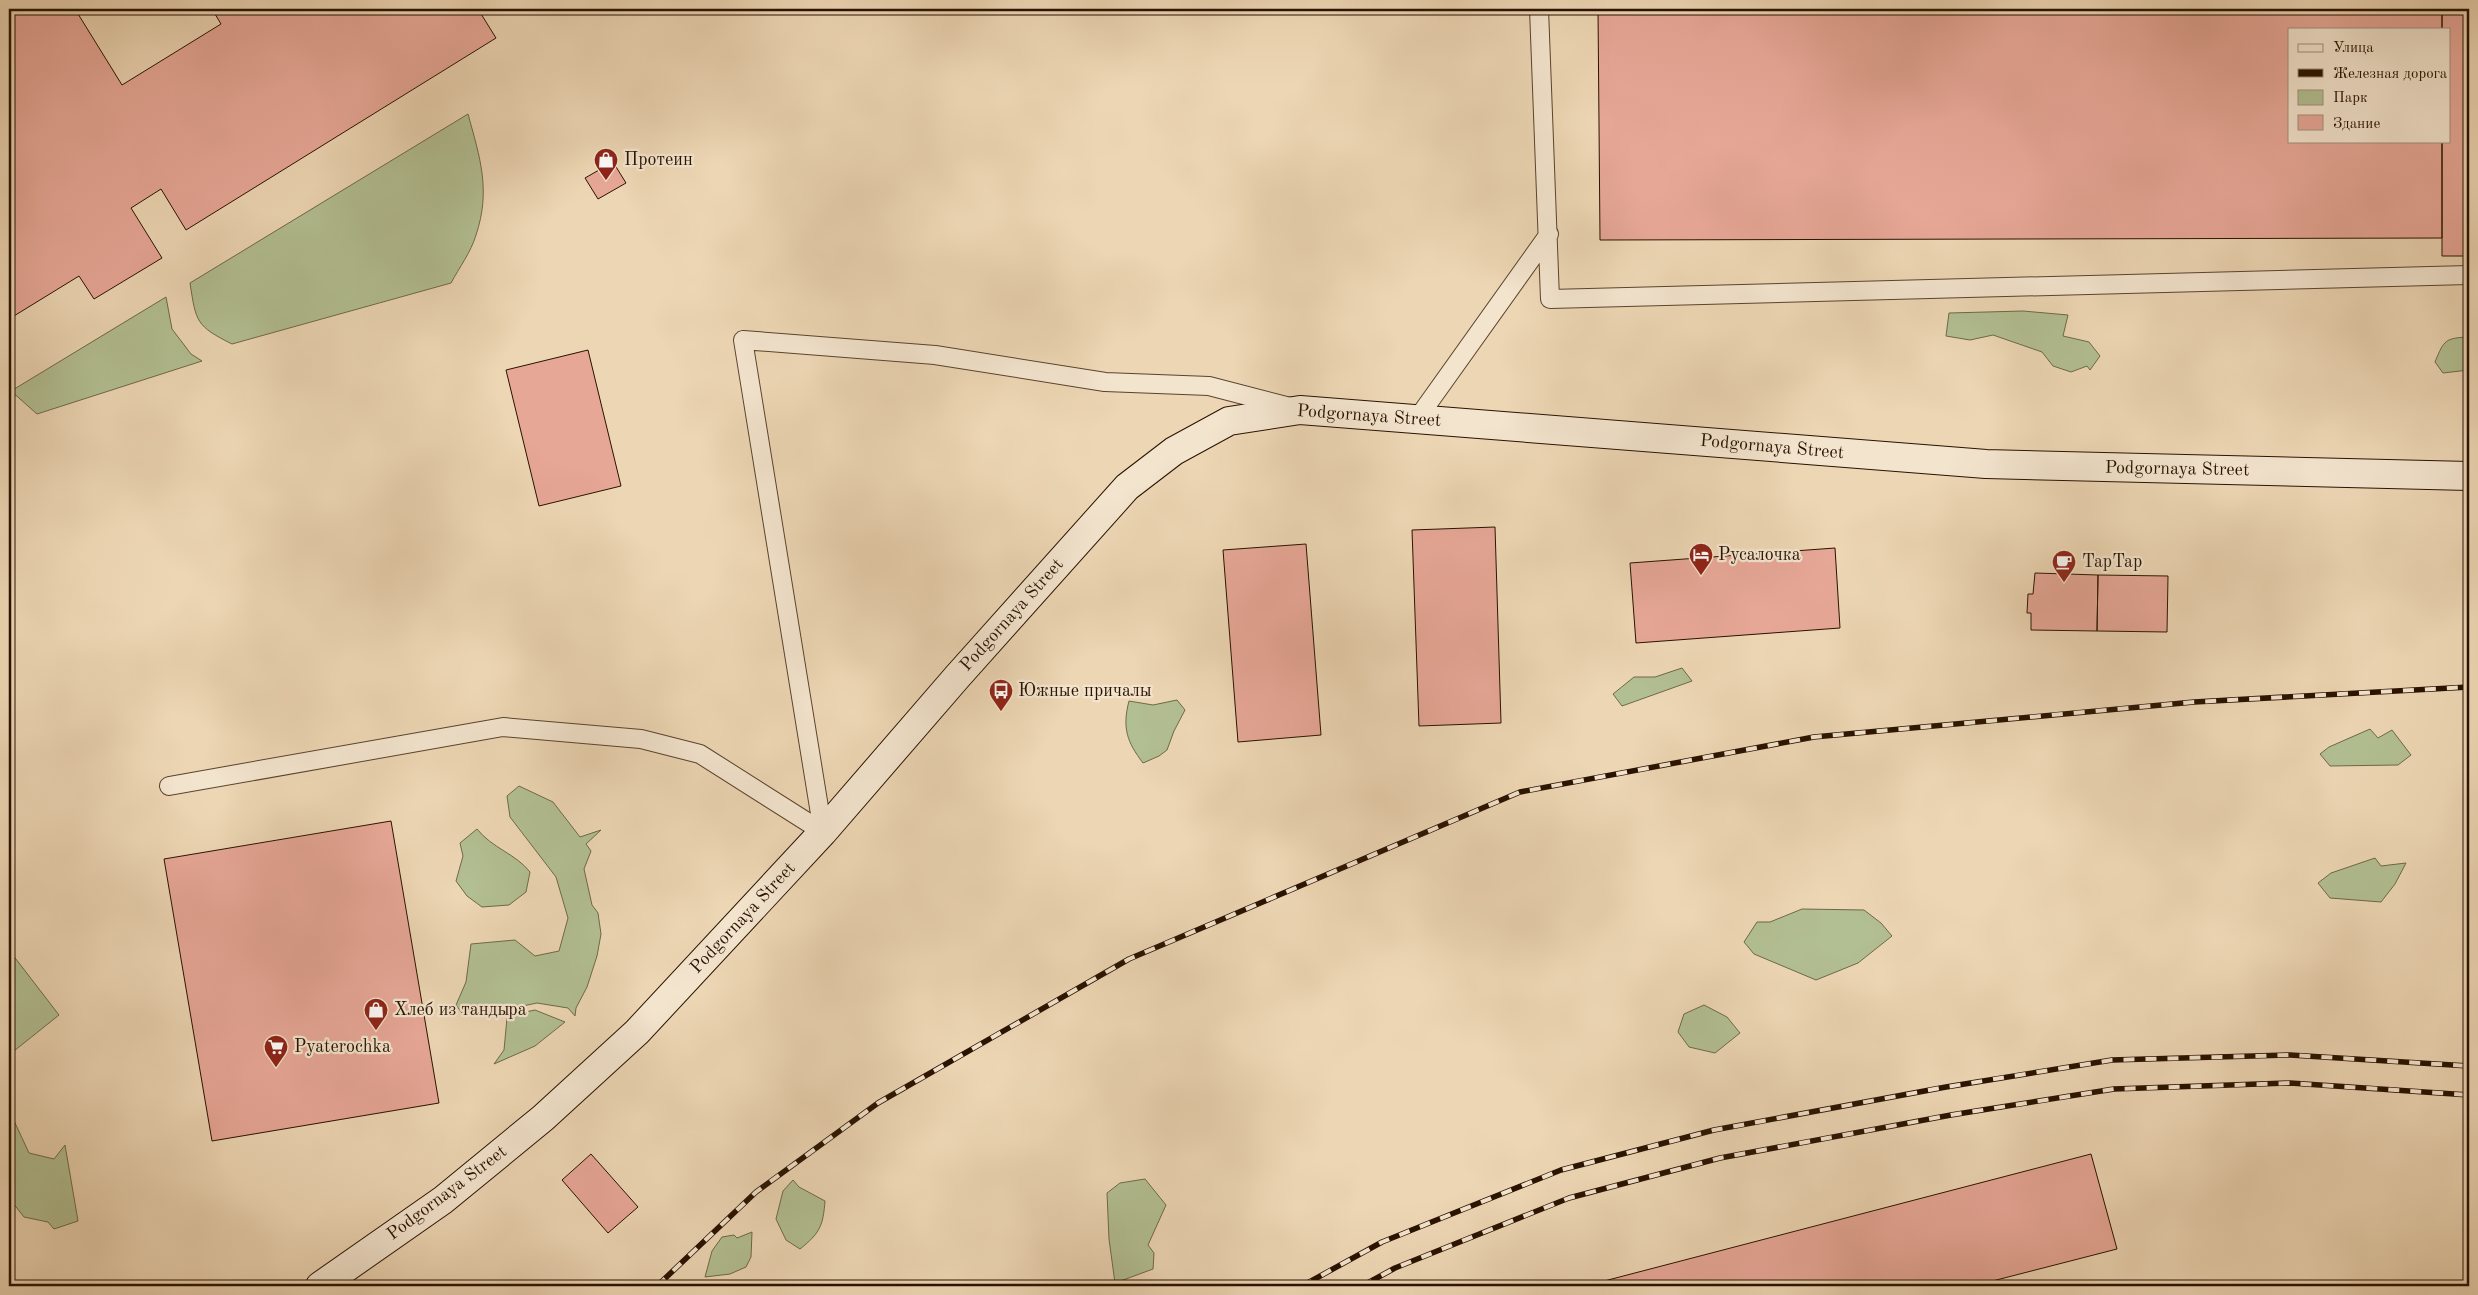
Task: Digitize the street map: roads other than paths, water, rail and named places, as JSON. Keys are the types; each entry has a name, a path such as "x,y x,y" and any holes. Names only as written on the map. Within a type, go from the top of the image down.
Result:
{"main road":[{"name":"Podgornaya Street","path":"320,1286 442,1200 544,1118 637,1032 823,832 950,684 1127,487 1174,451 1229,420 1300,410 1986,464 2469,476"}],"lane":[{"path":"1539,9 1550,300 2469,275"},
{"path":"1417,419 1549,234"},
{"path":"823,832 743,340 935,355 1105,382 1209,386 1300,410"},
{"path":"169,786 503,727 641,739 700,754 823,832"}],"railway":[{"path":"657,1286 756,1192 878,1103 1129,959 1520,792 1814,737 2194,702 2469,687"},
{"path":"1302,1286 1382,1242 1561,1170 1714,1130 1946,1087 2112,1060 2290,1055 2469,1066"},
{"path":"1362,1286 1395,1268 1569,1198 1720,1158 1951,1115 2114,1089 2290,1083 2469,1095"}],"place":[{"name":"Протеин","path":"606,181"},
{"name":"Русалочка","path":"1701,576"},
{"name":"ТарТар","path":"2064,583"},
{"name":"Южные причалы","path":"1001,712"},
{"name":"Хлеб из тандыра","path":"376,1031"},
{"name":"Pyaterochka","path":"276,1068"}]}
